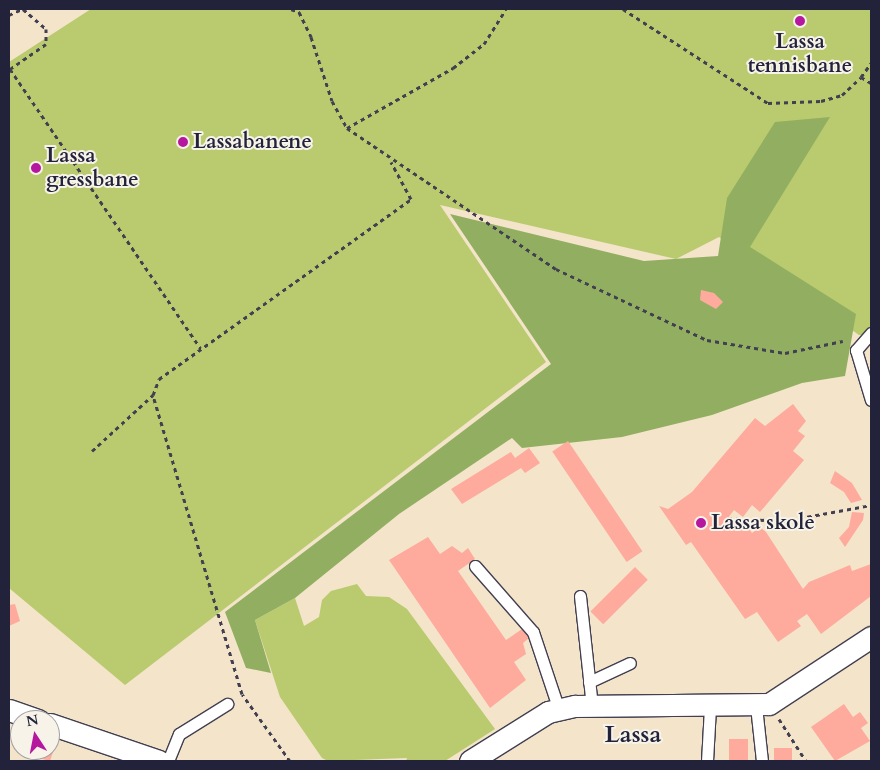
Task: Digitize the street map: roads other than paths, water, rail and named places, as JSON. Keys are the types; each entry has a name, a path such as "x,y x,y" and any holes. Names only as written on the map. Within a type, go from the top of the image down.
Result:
{"street":[{"path":"470,761 535,719 559,710 592,706 710,707 762,705 871,637"},
{"path":"60,727 159,761"}],"lane":[{"path":"871,332 856,350 871,400"},
{"path":"475,566 534,632 559,710"},
{"path":"580,596 592,706"},
{"path":"589,682 630,663"},
{"path":"168,761 179,734 227,704"},
{"path":"762,705 762,761"},
{"path":"707,761 710,707"}],"place":[{"name":"Lassa tennisbane","path":"800,21"},
{"name":"Lassabanene","path":"183,142"},
{"name":"Lassa gressbane","path":"36,168"},
{"name":"Lassa skole","path":"701,523"}],"district":[{"name":"Lassa","path":"633,735"}]}
